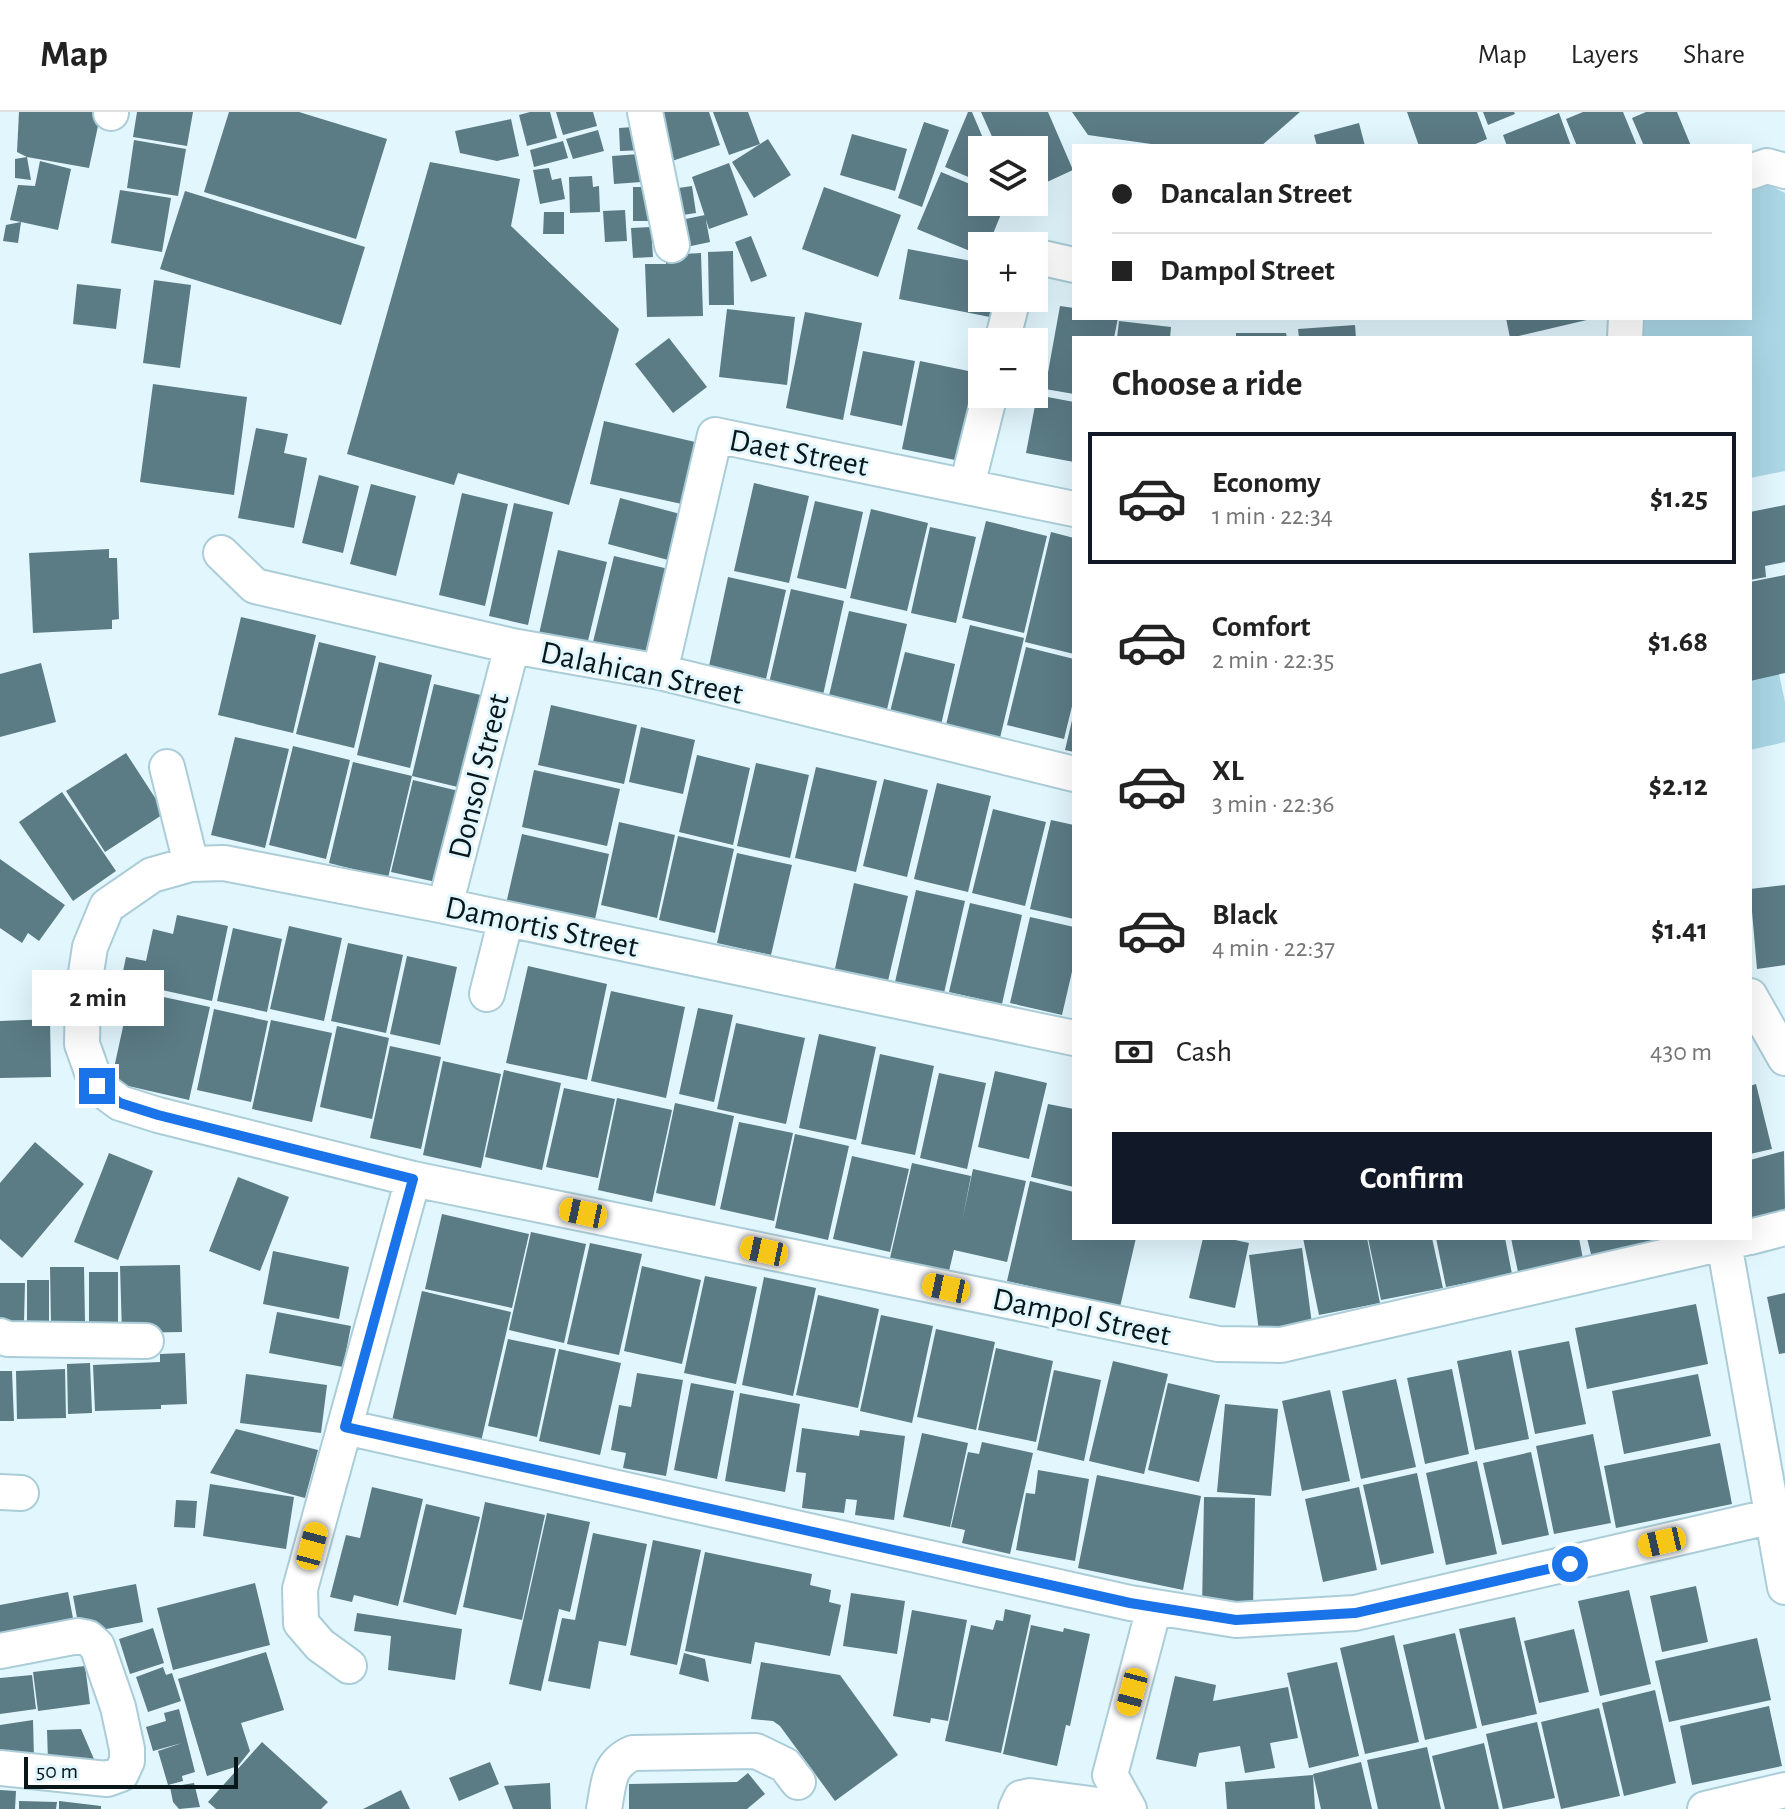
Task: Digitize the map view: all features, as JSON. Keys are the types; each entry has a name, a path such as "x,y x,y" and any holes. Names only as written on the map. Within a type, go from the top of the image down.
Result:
{"street":[{"path":"645,112 672,245"},
{"path":"1752,171 1767,166 1785,171"},
{"path":"1048,259 1072,265"},
{"path":"967,486 986,408"},
{"name":"Daet Street","path":"660,672 715,435 1072,509"},
{"name":"Dalahican Street","path":"221,553 255,586 512,646 660,672 1072,774"},
{"name":"Donsol Street","path":"445,906 512,646"},
{"path":"167,767 191,864"},
{"name":"Damortis Street","path":"83,992 90,947 107,906 152,875 191,864 224,863 445,906 1072,1038"},
{"path":"487,994 506,919"},
{"name":"Dampol Street","path":"83,992 82,1044 97,1086 120,1103 158,1115 413,1179 1218,1344 1281,1345 1736,1240"},
{"path":"1752,1000 1785,1058"},
{"path":"349,1666 320,1645 301,1623 300,1589 413,1179"},
{"name":"Dampol Street","path":"1752,1236 1785,1228"},
{"path":"1740,1240 1773,1516 1785,1587"},
{"path":"0,1336 8,1339 146,1341"},
{"path":"345,1427 1154,1608 1236,1620 1355,1613 1773,1516"},
{"path":"1128,1809 1110,1775 1154,1608"},
{"path":"0,1651 78,1636 88,1638 97,1646 118,1707 127,1761 121,1774 107,1779 0,1768"},
{"path":"604,1809 611,1773 619,1759 633,1753 756,1751 785,1765 798,1782"},
{"path":"1705,1809 1785,1790"},
{"path":"1016,1809 1021,1798 1030,1796 1128,1809"}],"shaded area":[{"path":"1767,184 1785,193 1785,471 1752,478 1752,336 1641,336 1642,320 1752,320 1752,188"},
{"path":"1773,646 1785,702 1785,742 1752,750 1752,651"}],"building":[{"path":"19,112 101,112 89,168 27,157 17,152"},
{"path":"137,112 193,112 187,146 133,137"},
{"path":"229,112 299,112 387,139 356,239 204,192"},
{"path":"550,112 557,138 527,146 519,115"},
{"path":"556,112 593,112 597,126 563,135"},
{"path":"652,112 709,112 720,145 669,162"},
{"path":"713,112 748,112 760,144 729,155"},
{"path":"968,112 972,112 982,136 968,136 968,177 945,167"},
{"path":"981,112 1048,112 1072,170 1048,182 1048,136 992,136"},
{"path":"1072,112 1300,112 1263,144 1151,144 1088,135"},
{"path":"1407,112 1477,112 1487,139 1476,144 1418,144"},
{"path":"1483,112 1514,112 1515,114 1488,125"},
{"path":"1583,112 1623,112 1636,144 1576,144 1566,119"},
{"path":"1646,112 1677,112 1690,144 1643,144 1632,118"},
{"path":"1559,113 1570,144 1506,144 1503,135"},
{"path":"511,119 519,156 497,161 460,153 455,131"},
{"path":"924,122 949,130 922,207 898,198"},
{"path":"1359,123 1364,144 1316,144 1314,135"},
{"path":"646,126 647,150 620,151 619,128"},
{"path":"598,130 604,151 573,159 566,139"},
{"path":"852,134 907,149 895,191 840,175"},
{"path":"768,139 791,175 754,198 732,162"},
{"path":"134,140 186,149 178,196 127,188"},
{"path":"563,141 568,158 534,167 530,150"},
{"path":"653,153 655,181 614,184 612,156"},
{"path":"27,157 31,180 15,178 15,159"},
{"path":"40,161 71,169 58,230 10,220 18,185 35,186"},
{"path":"430,162 520,179 511,226 619,329 569,505 458,473 454,485 347,454"},
{"path":"729,163 748,215 709,229 692,177"},
{"path":"549,168 552,180 561,178 565,199 540,204 533,170"},
{"path":"941,172 968,183 968,216 1000,216 994,232 968,232 968,250 917,229"},
{"path":"592,176 593,187 599,186 600,212 570,213 569,177"},
{"path":"692,186 696,213 669,217 665,190"},
{"path":"633,187 655,187 655,221 633,221"},
{"path":"824,187 901,215 878,277 802,249"},
{"path":"120,190 171,198 162,252 111,243"},
{"path":"185,191 365,247 341,325 160,269"},
{"path":"625,210 627,241 605,242 603,211"},
{"path":"544,212 564,212 564,234 543,234"},
{"path":"705,215 710,242 677,249 671,222"},
{"path":"21,222 18,243 3,241 6,225"},
{"path":"651,227 653,257 633,258 631,228"},
{"path":"751,236 767,276 751,282 735,242"},
{"path":"908,249 968,260 968,312 1007,312 1005,320 899,299"},
{"path":"733,251 734,305 709,305 708,252"},
{"path":"701,253 703,316 647,317 645,264 666,264 666,255"},
{"path":"154,280 191,285 180,368 143,363"},
{"path":"77,284 121,289 116,329 73,324"},
{"path":"1060,306 1072,308 1072,320 1118,320 1114,336 1072,336 1072,394 1048,390 1048,372"},
{"path":"727,309 795,317 787,385 719,377"},
{"path":"805,312 862,323 843,420 786,408"},
{"path":"1506,320 1587,320 1519,336 1510,336"},
{"path":"1119,321 1171,327 1170,336 1117,336"},
{"path":"1355,325 1356,336 1299,336 1298,329"},
{"path":"1236,333 1286,333 1287,336 1236,336"},
{"path":"669,338 707,387 673,413 635,364"},
{"path":"863,351 915,361 902,426 850,415"},
{"path":"920,361 968,371 968,408 971,408 960,461 902,449"},
{"path":"153,384 247,397 234,495 140,482"},
{"path":"1048,397 1072,402 1072,462 1026,453 1035,408 1048,408"},
{"path":"604,421 704,444 691,506 590,484"},
{"path":"256,428 288,434 284,453 307,458 294,528 238,518"},
{"path":"319,475 359,486 343,553 302,543"},
{"path":"754,483 809,496 789,583 734,571"},
{"path":"371,484 416,496 396,576 350,564"},
{"path":"462,493 508,504 485,606 439,595"},
{"path":"620,498 684,515 672,561 608,544"},
{"path":"815,501 863,512 846,589 797,578"},
{"path":"514,503 553,512 528,625 489,616"},
{"path":"1785,505 1785,562 1765,566 1766,577 1752,580 1752,512"},
{"path":"871,509 928,523 907,611 850,598"},
{"path":"986,521 1047,536 1024,633 962,618"},
{"path":"930,527 976,537 956,623 911,613"},
{"path":"1051,532 1072,537 1072,654 1025,642"},
{"path":"109,549 109,558 117,558 119,619 112,620 112,629 33,633 29,553"},
{"path":"558,550 607,562 587,645 539,634"},
{"path":"614,556 677,571 656,661 592,646"},
{"path":"1785,575 1785,673 1752,681 1752,582"},
{"path":"728,577 786,590 766,679 709,666"},
{"path":"791,589 844,601 823,695 769,683"},
{"path":"849,611 907,624 885,718 827,704"},
{"path":"241,617 316,635 293,733 218,715"},
{"path":"970,625 1024,638 999,742 945,729"},
{"path":"319,642 376,656 354,748 296,734"},
{"path":"1026,647 1072,658 1072,706 1064,739 1007,725"},
{"path":"905,652 955,664 941,725 890,712"},
{"path":"379,662 432,675 410,768 357,755"},
{"path":"41,663 56,722 0,737 0,674"},
{"path":"434,684 489,697 466,789 412,776"},
{"path":"551,705 637,725 624,784 538,765"},
{"path":"1072,720 1072,752 1065,750"},
{"path":"641,727 695,740 683,794 629,782"},
{"path":"235,737 289,749 265,848 211,835"},
{"path":"293,746 350,760 326,859 269,845"},
{"path":"126,753 165,813 105,852 66,791"},
{"path":"697,755 750,768 733,845 679,832"},
{"path":"353,762 412,776 388,878 329,863"},
{"path":"756,763 809,775 790,858 737,846"},
{"path":"816,767 877,781 856,872 795,858"},
{"path":"534,770 620,789 607,846 522,827"},
{"path":"884,779 928,790 907,877 863,866"},
{"path":"413,780 467,793 445,884 391,872"},
{"path":"937,783 991,796 968,892 914,879"},
{"path":"62,792 116,871 73,901 19,822"},
{"path":"993,809 1046,822 1025,906 972,893"},
{"path":"1051,820 1072,825 1072,919 1030,909"},
{"path":"619,822 675,835 657,918 601,905"},
{"path":"522,834 609,854 594,924 506,904"},
{"path":"678,836 734,849 715,933 659,920"},
{"path":"737,853 792,865 771,955 717,943"},
{"path":"0,859 65,905 39,941 28,933 22,943 0,928"},
{"path":"854,883 908,896 887,985 834,973"},
{"path":"1785,885 1785,965 1757,969 1752,889"},
{"path":"916,890 965,901 944,993 895,982"},
{"path":"970,903 1022,915 1002,1004 949,992"},
{"path":"177,915 228,926 212,1001 121,981 126,957 146,961 153,929 173,934"},
{"path":"1030,917 1072,927 1072,972 1062,1015 1010,1003"},
{"path":"289,926 342,938 324,1021 270,1009"},
{"path":"233,928 282,939 267,1012 217,1001"},
{"path":"348,943 403,955 386,1033 331,1021"},
{"path":"407,956 457,967 440,1045 390,1034"},
{"path":"528,966 607,984 587,1080 506,1063"},
{"path":"131,990 210,1007 189,1100 111,1082"},
{"path":"611,991 685,1007 666,1098 591,1081"},
{"path":"698,1008 733,1015 714,1102 679,1094"},
{"path":"214,1009 268,1021 251,1102 197,1090"},
{"path":"50,1019 51,1077 0,1078 0,1021"},
{"path":"271,1020 332,1033 312,1122 252,1109"},
{"path":"736,1023 805,1038 786,1124 717,1109"},
{"path":"337,1026 389,1038 372,1119 320,1107"},
{"path":"819,1034 876,1047 856,1140 799,1128"},
{"path":"390,1046 441,1057 421,1149 370,1138"},
{"path":"880,1054 934,1066 915,1155 861,1144"},
{"path":"443,1061 501,1074 481,1168 423,1155"},
{"path":"504,1070 561,1083 542,1170 485,1157"},
{"path":"995,1071 1047,1083 1029,1159 978,1147"},
{"path":"939,1073 986,1083 967,1169 920,1158"},
{"path":"1756,1084 1772,1149 1752,1154 1752,1085"},
{"path":"564,1088 615,1099 598,1178 546,1167"},
{"path":"617,1098 672,1110 652,1202 598,1190"},
{"path":"675,1103 734,1116 715,1206 656,1193"},
{"path":"1048,1104 1072,1109 1072,1187 1031,1177"},
{"path":"739,1122 793,1133 774,1221 720,1209"},
{"path":"795,1134 849,1146 828,1240 775,1228"},
{"path":"35,1142 84,1184 22,1258 0,1239 0,1183"},
{"path":"1784,1151 1785,1208 1781,1214 1752,1221 1752,1159"},
{"path":"109,1153 153,1171 118,1260 74,1242"},
{"path":"852,1156 909,1169 890,1252 833,1239"},
{"path":"912,1163 971,1176 962,1221 973,1169 1026,1181 1007,1262 954,1250 949,1271 890,1258"},
{"path":"238,1177 289,1197 260,1271 209,1251"},
{"path":"1030,1181 1072,1192 1072,1240 1136,1240 1120,1307 1007,1281"},
{"path":"442,1214 529,1234 512,1308 425,1289"},
{"path":"531,1232 586,1244 564,1343 509,1330"},
{"path":"1203,1240 1249,1243 1235,1308 1189,1298"},
{"path":"1303,1240 1367,1240 1380,1303 1319,1315"},
{"path":"1368,1240 1432,1240 1443,1288 1381,1300"},
{"path":"1436,1240 1505,1240 1512,1274 1446,1287"},
{"path":"1511,1240 1579,1240 1583,1259 1518,1272"},
{"path":"1588,1240 1659,1240 1592,1258"},
{"path":"590,1243 642,1254 619,1355 567,1344"},
{"path":"1302,1248 1312,1324 1259,1331 1249,1255"},
{"path":"273,1251 349,1267 339,1319 263,1304"},
{"path":"180,1265 182,1332 122,1333 120,1266"},
{"path":"642,1266 701,1280 682,1364 624,1351"},
{"path":"50,1267 84,1267 85,1322 51,1322"},
{"path":"89,1272 118,1272 118,1324 89,1324"},
{"path":"705,1276 757,1287 736,1384 684,1373"},
{"path":"764,1277 816,1288 793,1396 742,1385"},
{"path":"27,1280 49,1280 49,1323 27,1323"},
{"path":"0,1283 25,1283 24,1322 0,1321"},
{"path":"422,1291 511,1312 480,1446 391,1425"},
{"path":"1785,1293 1785,1353 1779,1354 1767,1297"},
{"path":"818,1295 879,1309 858,1408 796,1395"},
{"path":"1696,1304 1708,1364 1587,1389 1575,1328"},
{"path":"277,1312 351,1326 343,1367 269,1353"},
{"path":"881,1315 933,1326 912,1423 860,1411"},
{"path":"936,1329 995,1342 976,1430 917,1417"},
{"path":"508,1339 556,1349 537,1437 488,1426"},
{"path":"1569,1341 1586,1424 1535,1434 1518,1351"},
{"path":"996,1348 1053,1361 1036,1442 978,1430"},
{"path":"559,1349 621,1363 600,1455 539,1441"},
{"path":"1511,1350 1529,1439 1475,1450 1457,1361"},
{"path":"185,1353 187,1404 161,1405 161,1409 95,1411 93,1365 160,1362 160,1354"},
{"path":"1113,1361 1168,1374 1144,1474 1089,1461"},
{"path":"90,1363 92,1413 68,1414 67,1364"},
{"path":"65,1369 66,1418 17,1419 16,1371"},
{"path":"1452,1369 1469,1454 1425,1464 1407,1378"},
{"path":"1054,1370 1101,1380 1084,1461 1037,1450"},
{"path":"0,1371 12,1371 14,1421 0,1421"},
{"path":"637,1373 683,1380 666,1476 623,1468 626,1453 611,1450 619,1405 631,1407"},
{"path":"246,1374 327,1385 321,1433 240,1423"},
{"path":"1698,1374 1711,1436 1624,1454 1612,1391"},
{"path":"1396,1379 1416,1467 1361,1479 1342,1391"},
{"path":"691,1383 734,1391 717,1479 674,1470"},
{"path":"1168,1383 1220,1395 1199,1482 1148,1470"},
{"path":"1330,1390 1350,1481 1302,1491 1282,1401"},
{"path":"740,1393 800,1404 785,1492 725,1481"},
{"path":"1225,1404 1278,1409 1271,1496 1217,1492"},
{"path":"802,1428 859,1436 860,1430 905,1436 894,1520 855,1515 857,1500 846,1499 844,1513 802,1508 806,1473 796,1472"},
{"path":"236,1429 318,1450 305,1498 210,1473"},
{"path":"922,1433 968,1443 950,1527 903,1517"},
{"path":"1593,1434 1611,1523 1554,1534 1536,1446"},
{"path":"982,1442 1033,1453 1010,1554 962,1543 965,1530 951,1527 968,1452 979,1454"},
{"path":"1720,1443 1732,1504 1616,1528 1604,1466"},
{"path":"1531,1452 1549,1535 1502,1545 1483,1463"},
{"path":"1477,1461 1497,1554 1446,1565 1426,1473"},
{"path":"1038,1470 1089,1479 1075,1561 1016,1550 1026,1493 1035,1494"},
{"path":"1417,1473 1434,1553 1381,1565 1363,1485"},
{"path":"1097,1475 1201,1496 1183,1590 1078,1568"},
{"path":"210,1484 294,1497 286,1549 203,1536"},
{"path":"372,1487 423,1499 398,1606 354,1595 352,1602 330,1597 346,1535 360,1538"},
{"path":"1359,1487 1377,1570 1323,1582 1305,1499"},
{"path":"1204,1497 1255,1498 1253,1609 1202,1609"},
{"path":"176,1500 197,1501 195,1528 174,1527"},
{"path":"485,1502 545,1515 522,1620 463,1607"},
{"path":"426,1504 480,1517 456,1615 403,1602"},
{"path":"547,1513 590,1522 570,1612 559,1609 541,1691 509,1684"},
{"path":"593,1533 647,1544 626,1646 599,1641 590,1689 548,1681 562,1618 575,1620"},
{"path":"653,1540 701,1550 677,1665 630,1655"},
{"path":"705,1552 812,1574 810,1585 831,1590 829,1602 841,1605 830,1656 755,1642 751,1664 685,1651"},
{"path":"255,1583 270,1645 173,1670 157,1608"},
{"path":"136,1584 143,1622 80,1634 73,1596"},
{"path":"1696,1586 1708,1642 1662,1652 1650,1596"},
{"path":"1629,1590 1651,1684 1600,1696 1578,1601"},
{"path":"68,1592 76,1634 0,1649 0,1605"},
{"path":"851,1593 905,1601 897,1654 843,1646"},
{"path":"1005,1609 1031,1615 1001,1753 945,1741 971,1625 993,1630 996,1620 1003,1621"},
{"path":"912,1610 967,1620 948,1721 931,1718 930,1723 893,1716"},
{"path":"357,1613 462,1629 455,1680 388,1670 391,1636 354,1631"},
{"path":"1515,1617 1537,1714 1482,1726 1459,1629"},
{"path":"1031,1625 1090,1634 1070,1726 1066,1725 1057,1766 1003,1754"},
{"path":"153,1628 164,1663 130,1674 119,1639"},
{"path":"1574,1629 1589,1692 1539,1703 1524,1641"},
{"path":"1455,1633 1477,1728 1425,1740 1403,1645"},
{"path":"1394,1635 1419,1742 1365,1754 1340,1648"},
{"path":"1757,1638 1771,1700 1669,1722 1655,1661"},
{"path":"266,1652 284,1710 241,1723 250,1751 238,1766 207,1776 178,1679"},
{"path":"684,1653 705,1659 709,1682 679,1674"},
{"path":"761,1662 840,1675 898,1755 835,1801 780,1726 773,1721 751,1719"},
{"path":"1337,1662 1359,1756 1309,1768 1287,1673"},
{"path":"85,1666 90,1704 38,1711 33,1672"},
{"path":"163,1667 166,1675 172,1673 181,1701 148,1712 136,1677"},
{"path":"32,1675 36,1709 0,1714 0,1678"},
{"path":"1175,1676 1216,1685 1213,1701 1288,1687 1298,1738 1270,1743 1275,1768 1245,1773 1240,1746 1199,1753 1196,1767 1156,1759"},
{"path":"1655,1690 1676,1783 1624,1796 1602,1703"},
{"path":"1769,1706 1782,1766 1692,1785 1680,1726"},
{"path":"1599,1708 1620,1796 1561,1809 1541,1722"},
{"path":"179,1709 195,1772 182,1776 183,1781 168,1785 158,1751 182,1743 153,1751 146,1727 166,1721 164,1713"},
{"path":"33,1720 34,1758 0,1763 0,1725"},
{"path":"1537,1722 1555,1798 1503,1809 1486,1734"},
{"path":"81,1729 94,1759 48,1760 47,1730"},
{"path":"262,1742 328,1802 321,1809 216,1809 208,1802"},
{"path":"1484,1743 1499,1809 1445,1809 1432,1756"},
{"path":"1427,1747 1441,1809 1378,1809 1367,1760"},
{"path":"490,1762 499,1784 459,1801 449,1778"},
{"path":"1361,1762 1372,1809 1321,1809 1313,1774"},
{"path":"748,1773 765,1794 747,1809 629,1809 629,1784 737,1782"},
{"path":"1313,1775 1315,1809 1227,1809 1225,1782"},
{"path":"194,1783 200,1807 179,1809 173,1802 170,1787"},
{"path":"550,1783 551,1809 513,1809 504,1786"},
{"path":"0,1790 16,1791 15,1809 0,1809"},
{"path":"401,1790 410,1809 363,1809"},
{"path":"19,1801 57,1802 56,1809 19,1809"},
{"path":"59,1801 101,1806 101,1809 59,1809"}],"route":[{"path":"97,1086 120,1103 158,1115 413,1179 345,1427 1130,1603 1236,1620 1355,1613 1570,1564"}]}
